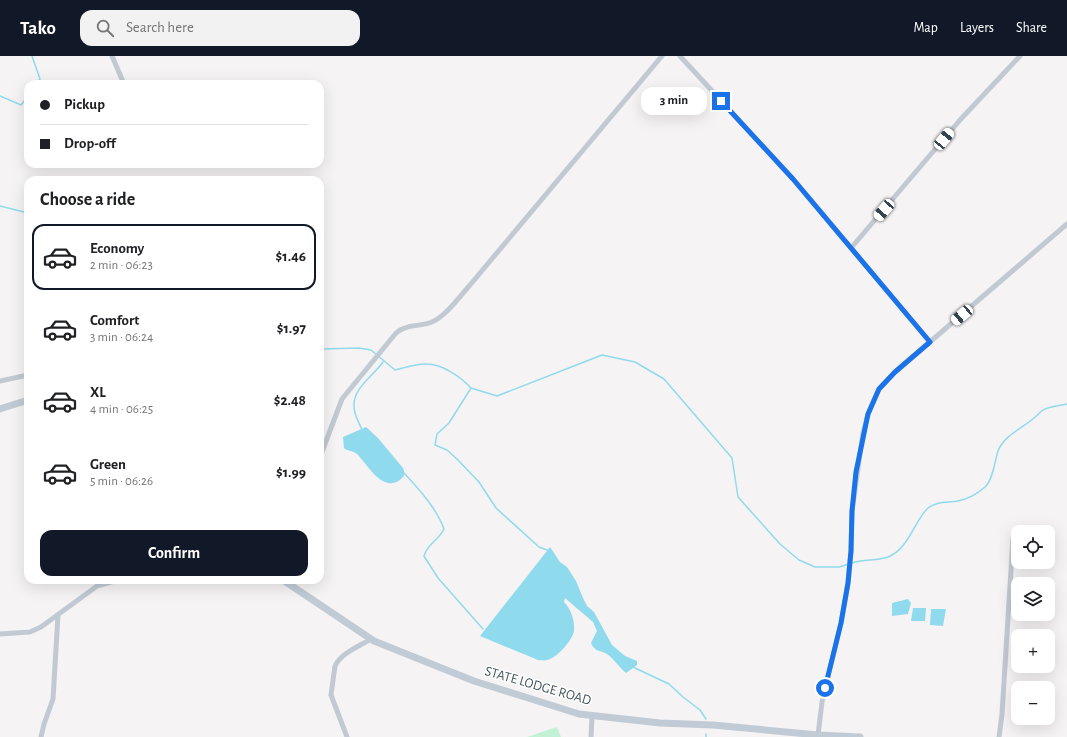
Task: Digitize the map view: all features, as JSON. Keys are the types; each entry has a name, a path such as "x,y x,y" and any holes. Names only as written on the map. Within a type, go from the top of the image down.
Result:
{"street":[{"path":"112,56 122,80"},
{"path":"324,447 342,400 374,360 401,329 433,322 441,317 470,285 662,56"},
{"path":"680,56 793,179 930,342"},
{"path":"851,248 960,120 1020,56"},
{"path":"818,735 822,702 841,623 850,569 852,511 856,472 868,414 879,389 895,372 1067,224"},
{"path":"0,381 24,376"},
{"path":"0,409 24,401"},
{"path":"999,737 1002,714 1012,569"},
{"path":"0,634 30,632 41,627 76,600 97,586 104,584"},
{"name":"STATE LODGE ROAD","path":"289,584 372,639 411,657 544,705 579,714 660,723 713,725 818,735 860,737"},
{"path":"41,737 53,699 58,615"},
{"path":"347,737 331,695 335,666 337,662 348,653 372,639"},
{"path":"591,737 592,716"}],"green space":[{"path":"557,727 561,737 527,737"}],"water":[{"path":"366,427 378,438 403,468 404,474 401,479 394,483 382,481 371,471 357,454 344,448 343,437"},
{"path":"550,547 560,562 567,567 576,581 587,606 594,612 612,645 625,656 637,661 637,665 626,673 607,654 594,648 591,643 597,631 593,622 565,598 564,602 569,608 573,619 574,631 564,648 551,659 538,660 480,636"},
{"path":"908,599 911,603 908,614 892,616 892,603"},
{"path":"913,608 926,608 925,621 911,621"},
{"path":"931,609 946,609 943,626 930,625"}],"waterway":[{"path":"32,56 39,80"},
{"path":"0,96 21,105 24,101"},
{"path":"0,206 24,212"},
{"path":"324,349 359,348 371,350 395,370 419,364 439,366 451,372 467,384 471,388 449,423 437,434 435,445 447,450 457,459 479,482 496,508 539,547 547,550"},
{"path":"471,388 497,396 602,355 635,362 664,379 732,458 738,497 780,544 799,560 815,567 839,567 849,564"},
{"path":"362,430 355,412 355,399 360,388 383,362"},
{"path":"852,563 888,557 901,548 928,508 939,503 954,502 969,498 979,492 988,484 998,451 1005,440 1014,432 1030,422 1043,410 1067,404"},
{"path":"404,473 432,507 444,529 428,548 424,556 438,578 483,629"},
{"path":"633,667 669,684 700,710 706,719"}],"route":[{"path":"721,101 793,179 930,342 895,372 879,389 868,414 856,472 848,583 841,623 825,688"}]}
